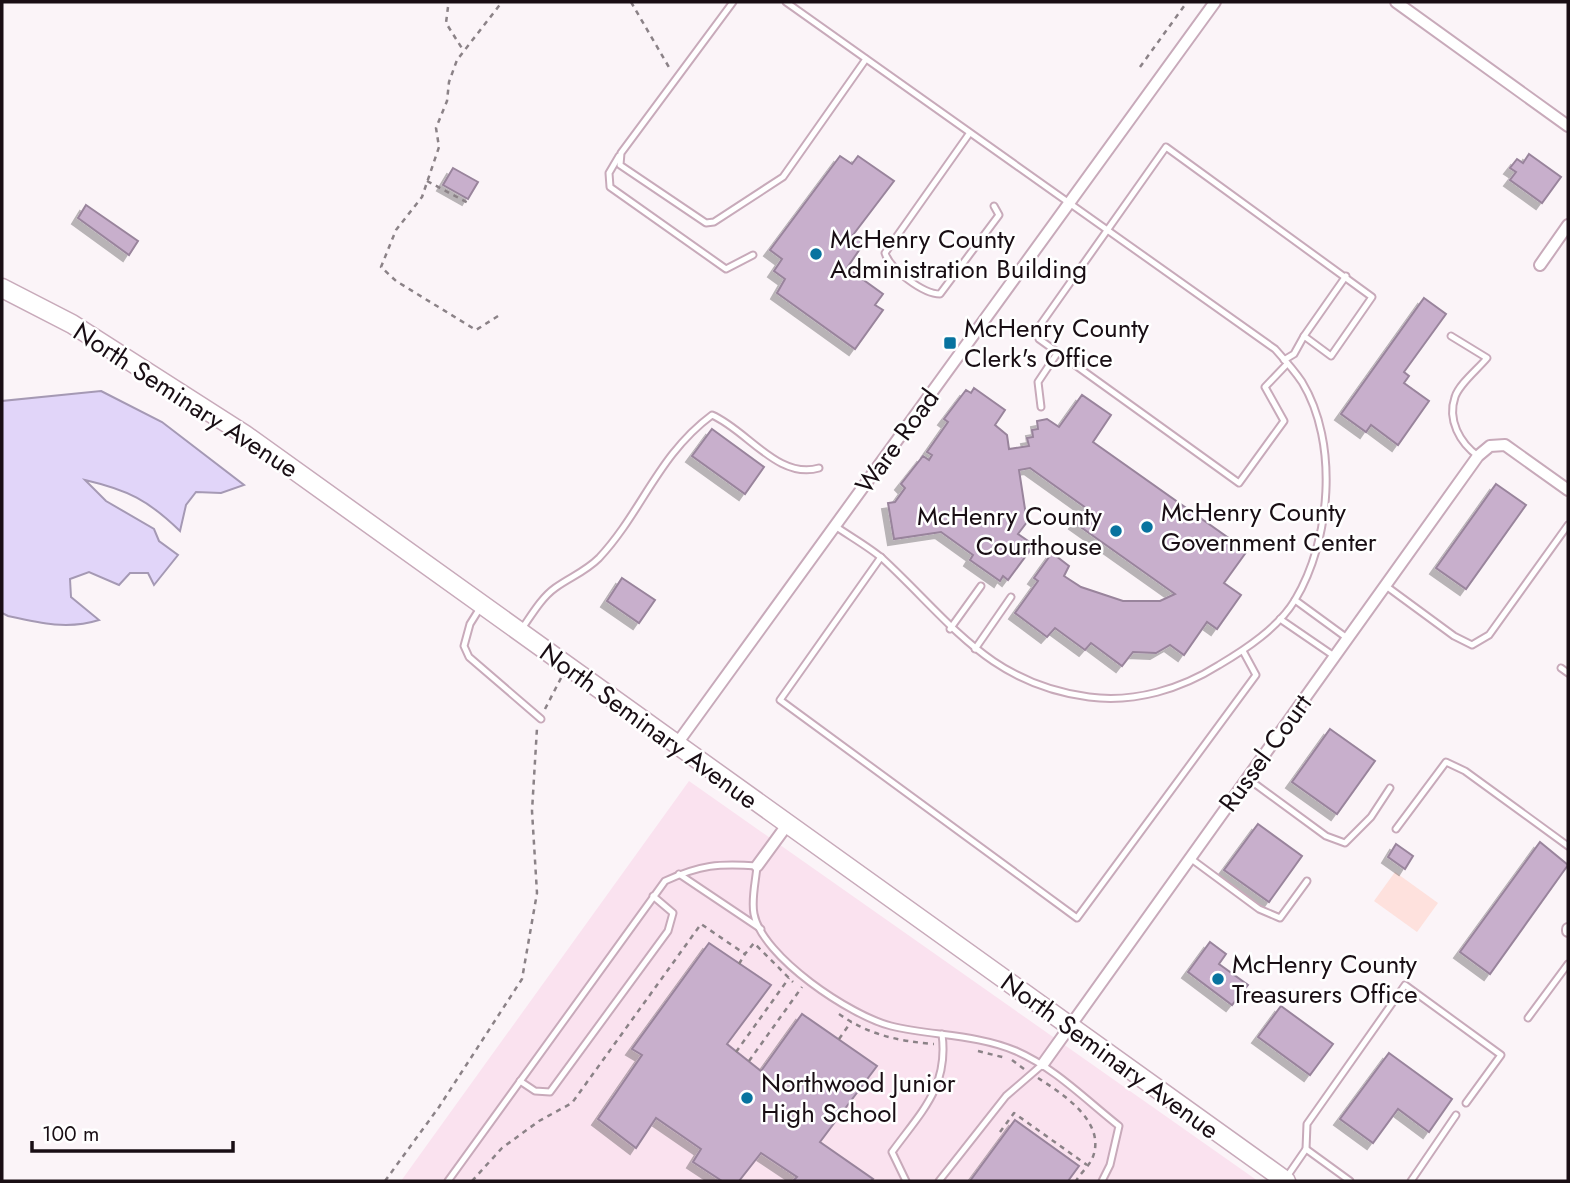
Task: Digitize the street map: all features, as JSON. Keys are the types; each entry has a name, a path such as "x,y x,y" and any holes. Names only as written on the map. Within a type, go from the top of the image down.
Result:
{"main road":[{"name":"North Seminary Avenue","path":"2,288 72,324 244,433 1285,1181"}],"street":[{"name":"Ware Road","path":"676,745 1215,2"},
{"path":"1396,2 1568,126"},
{"path":"1540,265 1568,225"},
{"name":"Russel Court","path":"1043,1064 1478,456 1490,446 1505,445 1568,491"},
{"path":"757,866 787,825"}],"lane":[{"path":"733,2 621,153 609,173 610,187 726,269 753,255"},
{"path":"786,2 1275,349 1302,382 1315,413 1326,455 1318,540 1295,600 1280,619 1242,651 1189,684 1136,697 1090,697 1020,677 975,649 950,629 881,557 835,526"},
{"path":"621,153 620,164 706,223 714,222 783,177 866,59"},
{"path":"969,134 885,253 888,262 931,294 940,294 999,215 994,206"},
{"path":"1304,336 1331,356 1372,297 1346,276 1166,147 1037,328 1037,337 1239,483 1284,421 1265,387 1294,354 1304,336 1346,276"},
{"path":"1451,336 1487,358 1455,396 1454,422 1463,445 1478,456"},
{"path":"1041,407 1038,382 1058,352"},
{"path":"520,633 554,589 584,572 599,558 616,537 662,465 692,430 712,415 726,422 786,467 807,471 819,468"},
{"path":"1385,585 1454,636 1472,645 1489,635 1568,525"},
{"path":"881,557 780,700 1077,918 1256,676 1242,651"},
{"path":"950,629 981,586"},
{"path":"975,649 1011,597"},
{"path":"1295,600 1347,638"},
{"path":"482,606 470,624 464,646 469,657 541,719"},
{"path":"1280,619 1334,656"},
{"path":"1561,668 1568,673"},
{"path":"1396,829 1446,762 1465,771 1568,846"},
{"path":"1247,778 1326,836 1345,844 1371,817 1390,788"},
{"path":"1189,858 1259,909 1280,918 1307,881"},
{"path":"448,1181 664,881 698,866 757,866 754,913 762,930 789,964 838,1000 891,1026 1014,1050 1043,1064 1119,1126 1103,1179 1110,1181"},
{"path":"679,874 762,930"},
{"path":"520,1082 535,1091 550,1092 668,930 673,913 653,896"},
{"path":"1528,1018 1568,964"},
{"path":"1285,1181 1306,1149 1307,1124 1405,985 1501,1055 1466,1103"},
{"path":"906,1181 892,1152 936,1092 943,1045 942,1034"},
{"path":"939,1181 1006,1096 1043,1064"},
{"path":"1411,1181 1456,1115"},
{"path":"1306,1149 1350,1181"}],"path":[{"path":"498,316 476,330 396,281 381,267 396,230 422,197 439,147 436,128 447,101 453,71 463,50 502,2"},
{"path":"631,2 666,65 677,77"},
{"path":"1140,67 1187,2"},
{"path":"448,7 446,23 463,50"},
{"path":"427,181 470,204"},
{"path":"385,1181 439,1107 522,979 537,893 532,811 535,733 551,692 568,668"},
{"path":"472,1181 502,1148 539,1121 572,1103 701,923 746,954"},
{"path":"739,964 754,943 789,978 812,994"},
{"path":"736,1052 789,978"},
{"path":"749,1061 802,988"},
{"path":"831,1008 851,1022 895,1041 943,1045"},
{"path":"839,1039 851,1022"},
{"path":"977,1050 1011,1060 1058,1092 1085,1117 1095,1143 1087,1166 1076,1181"},
{"path":"1000,1132 1014,1113 1087,1166"}],"shaded area":[{"path":"101,391 162,422 244,485 221,493 196,492 186,505 180,531 158,511 137,498 85,480 106,501 154,529 159,541 178,555 154,585 148,573 130,573 119,585 89,572 70,579 71,597 99,620 65,625 8,616 2,613 2,401"},
{"path":"689,781 1258,1181 401,1181"},
{"path":"1395,872 1438,903 1417,932 1374,901"}],"building":[{"path":"1529,154 1561,177 1542,203 1510,180 1516,172 1510,168 1517,159 1523,163"},
{"name":"McHenry County Administration Building","path":"840,156 852,164 858,156 894,181 853,235 864,243 847,268 883,294 875,305 883,310 855,349 777,293 785,279 774,271 782,259 770,250"},
{"path":"453,168 478,182 468,199 443,185"},
{"path":"86,205 138,241 129,255 78,218"},
{"path":"1424,298 1446,314 1404,372 1409,376 1404,383 1429,401 1398,445 1371,425 1366,432 1341,414"},
{"name":"McHenry County Government Center","path":"974,388 1005,410 995,425 1007,435 1009,449 1029,446 1027,438 1033,437 1032,430 1038,429 1037,421 1047,419 1059,427 1082,395 1111,415 1093,442 1247,551 1224,583 1241,595 1217,629 1207,622 1184,655 1170,645 1156,653 1133,652 1122,666 1091,643 1085,650 1055,628 1047,637 1015,613 1038,581 1034,578 1052,553 1069,566 1064,576 1081,587 1123,601 1160,601 1175,594 1075,523 1086,508 1030,468 1019,470 1027,522 1018,534 1034,545 1008,580 1003,576 1000,581 970,560 973,555 941,532 894,539 888,503 895,502 905,488 901,484 923,456 929,460 932,455 927,452 948,422 944,419 966,390 971,393"},
{"path":"712,429 764,467 745,494 692,456"},
{"path":"1496,484 1526,505 1466,589 1436,568"},
{"path":"622,578 655,600 639,623 607,601"},
{"path":"1330,729 1375,761 1337,814 1292,782"},
{"path":"1258,824 1302,856 1269,902 1224,870"},
{"path":"1540,842 1568,865 1490,974 1460,952"},
{"path":"1396,844 1413,856 1405,869 1388,857"},
{"name":"McHenry County Treasurers Office","path":"1210,942 1226,954 1219,964 1248,985 1232,1005 1188,972"},
{"name":"Northwood Junior High School","path":"709,943 771,985 727,1044 761,1071 802,1014 877,1066 820,1142 873,1179 871,1181 793,1181 797,1177 761,1153 739,1181 722,1181 693,1162 701,1149 656,1118 636,1148 598,1119 642,1055 632,1049"},
{"path":"1281,1006 1333,1044 1310,1075 1258,1037"},
{"path":"1389,1053 1452,1099 1429,1132 1398,1109 1373,1143 1340,1119"},
{"path":"1015,1120 1079,1166 1068,1181 970,1181"}],"place":[{"name":"McHenry County Administration Building","path":"816,254"},
{"name":"McHenry County Clerk's Office","path":"950,343"},
{"name":"McHenry County Government Center","path":"1147,527"},
{"name":"McHenry County Courthouse","path":"1116,531"},
{"name":"McHenry County Treasurers Office","path":"1218,979"},
{"name":"Northwood Junior High School","path":"747,1098"}]}
